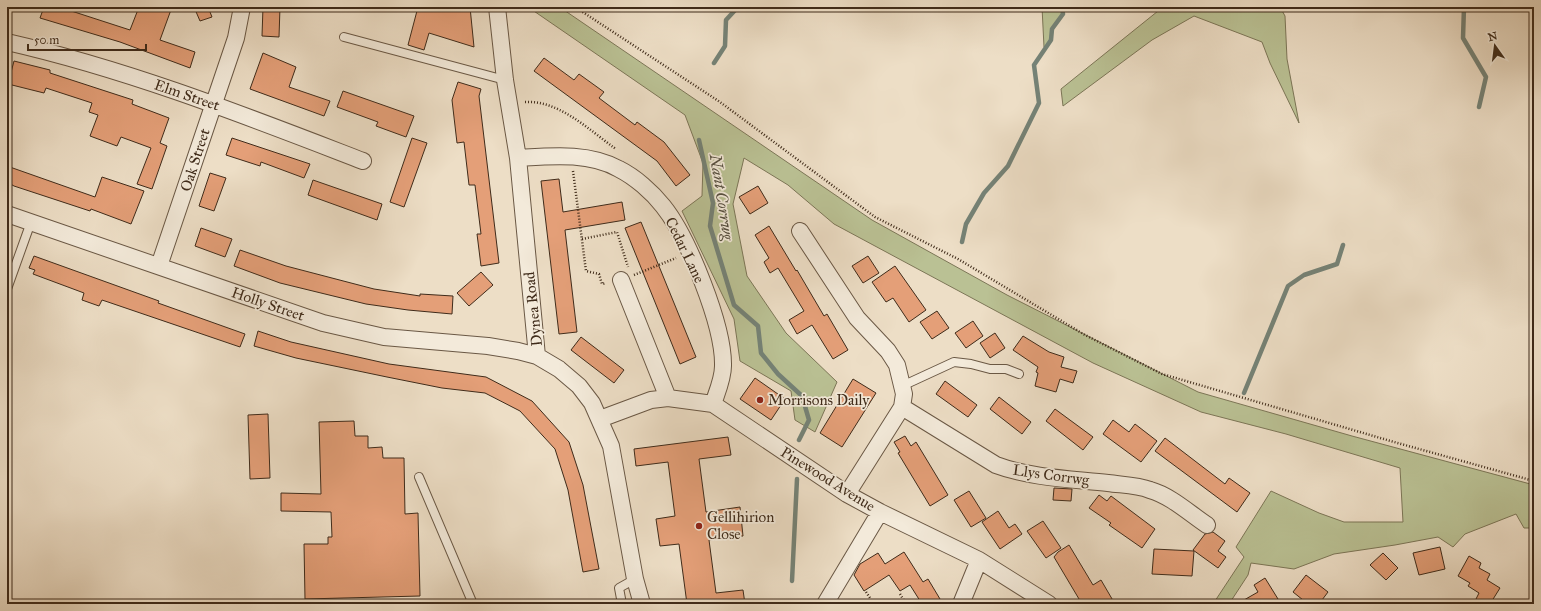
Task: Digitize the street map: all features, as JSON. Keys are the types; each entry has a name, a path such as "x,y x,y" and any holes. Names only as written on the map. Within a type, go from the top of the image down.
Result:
{"street":[{"name":"Oak Street","path":"159,266 236,38 242,7"},
{"name":"Dynea Road","path":"497,7 505,80 518,158 537,356 559,369 579,386 592,403 600,419 611,446 635,579 642,604"},
{"name":"Elm Street","path":"7,42 65,55 214,104 363,161"},
{"name":"Cedar Lane","path":"518,158 559,155 591,159 619,168 642,185 663,206 690,252 718,328 724,368 713,404"},
{"name":"Holly Street","path":"7,214 323,323 384,337 488,346 537,356"},
{"path":"800,231 857,318 888,351 897,365 904,394 902,407 848,494"},
{"path":"627,275 668,398"},
{"name":"Pinewood Avenue","path":"600,419 651,400 668,398 713,404 848,494 880,512 979,560 1049,604"},
{"name":"Llys Corrwg","path":"902,407 996,465 1012,471 1033,475 1134,486 1150,490 1175,503 1207,525"},
{"path":"825,604 880,512"},
{"path":"962,604 979,560"}],"lane":[{"path":"344,37 505,80"},
{"path":"7,289 31,222"},
{"path":"902,386 942,366 954,362 971,364 990,369 1006,369 1019,374"},
{"path":"419,477 473,604"},
{"path":"622,604 619,588 635,579"}],"path":[{"path":"575,7 720,102 875,217 958,258 1085,335 1162,374 1394,442 1534,481"},
{"path":"510,103 536,101 559,110 618,151"},
{"path":"573,170 586,271 599,274 602,284 690,252"},
{"path":"582,239 617,232 627,275"},
{"path":"866,592 874,604"},
{"path":"900,594 906,604"}],"green space":[{"path":"528,7 561,8 872,220 1007,295 1198,392 1352,436 1534,485 1534,528 1524,528 1516,514 1465,534 1453,547 1438,537 1334,554 1294,569 1251,563 1248,575 1229,604 1213,604 1244,557 1236,547 1271,491 1319,513 1344,522 1403,522 1400,468 1286,434 1201,412 1093,363 834,224 788,185 744,158 733,204 747,276 786,333 837,382 815,432 795,420 791,391 740,361 734,319 682,211 702,196 703,163 685,115"},
{"path":"1042,7 1062,7 1063,14 1052,29 1051,40 1044,47"},
{"path":"1163,7 1280,7 1285,16 1287,59 1299,123 1270,63 1262,42 1194,16 1152,40 1063,106 1061,89"}],"building":[{"path":"44,7 59,7 130,30 139,7 172,7 160,40 195,52 190,68 120,42 40,18"},
{"path":"194,7 208,7 212,17 200,21"},
{"path":"263,7 280,7 279,37 262,36"},
{"path":"418,7 470,7 474,47 429,33 424,50 408,45"},
{"path":"263,53 296,67 289,87 330,101 324,116 250,89"},
{"path":"544,58 574,80 579,74 604,92 599,98 635,125 637,122 664,142 690,175 676,186 657,161 534,71"},
{"path":"14,61 50,70 50,73 133,100 132,104 169,118 160,143 167,146 152,189 137,184 151,148 121,137 117,146 90,136 98,115 89,112 92,103 46,88 44,93 8,84"},
{"path":"458,82 481,89 479,96 499,263 481,266 477,234 481,234 475,185 469,185 464,142 457,143 452,100"},
{"path":"343,91 414,116 406,137 376,126 378,122 337,107"},
{"path":"232,138 310,164 304,178 261,162 260,166 226,155"},
{"path":"412,138 427,143 404,207 390,202"},
{"path":"7,166 95,197 102,177 144,191 131,224 91,209 90,211 14,186 7,182"},
{"path":"210,173 226,178 214,211 199,206"},
{"path":"559,179 563,212 622,202 625,220 565,230 577,332 559,334 541,181"},
{"path":"313,180 382,204 377,220 308,195"},
{"path":"758,186 768,203 750,214 739,197"},
{"path":"641,222 696,357 680,364 625,228"},
{"path":"769,226 824,316 827,314 848,350 833,359 812,325 797,334 789,320 804,311 778,268 770,273 764,262 769,258 755,235"},
{"path":"201,228 232,239 225,257 195,246"},
{"path":"240,250 286,266 374,289 420,296 420,294 453,296 452,314 366,304 280,283 234,266"},
{"path":"34,256 245,334 240,347 102,300 99,306 82,300 84,293 33,274 35,270 29,268"},
{"path":"868,256 879,273 863,283 852,266"},
{"path":"895,266 926,310 909,322 893,298 886,302 872,282"},
{"path":"481,272 493,285 469,306 457,293"},
{"path":"937,311 949,328 932,339 920,322"},
{"path":"973,321 983,336 966,348 955,333"},
{"path":"258,331 291,342 389,364 486,377 532,401 569,442 583,485 599,569 583,572 568,490 555,449 520,411 485,393 442,388 387,377 296,358 254,346"},
{"path":"995,333 1005,348 990,358 980,343"},
{"path":"1023,336 1049,352 1064,357 1061,367 1077,371 1073,383 1060,379 1056,392 1035,386 1038,367 1013,350"},
{"path":"581,337 624,370 614,383 571,350"},
{"path":"755,378 785,399 771,420 740,399"},
{"path":"853,379 876,393 842,447 820,433"},
{"path":"945,381 977,405 968,417 936,394"},
{"path":"999,397 1031,422 1022,434 990,409"},
{"path":"1055,409 1093,437 1083,450 1046,421"},
{"path":"268,414 270,478 250,479 248,415"},
{"path":"1113,420 1129,432 1135,424 1157,441 1141,462 1103,434"},
{"path":"354,421 355,436 368,436 368,448 382,447 383,458 404,458 405,514 418,513 420,596 305,599 304,544 328,544 328,537 332,537 331,512 281,511 281,493 321,494 319,422"},
{"path":"905,436 911,446 916,442 948,495 930,506 898,453 900,452 894,442"},
{"name":"Gellihirion Close","path":"728,437 731,455 699,459 706,512 740,507 743,536 709,540 716,593 743,590 745,604 687,604 679,544 660,546 656,519 675,516 668,462 636,466 634,449"},
{"path":"1165,438 1225,484 1229,478 1250,493 1237,512 1155,451"},
{"path":"1054,488 1072,489 1071,501 1053,500"},
{"path":"969,491 986,518 971,527 954,500"},
{"path":"1099,495 1107,501 1111,496 1155,529 1142,548 1109,525 1111,523 1089,508"},
{"path":"998,511 1009,528 1015,524 1022,534 1000,549 982,522"},
{"path":"1043,521 1061,548 1046,558 1027,531"},
{"path":"1213,532 1225,541 1218,551 1226,557 1218,568 1193,550 1205,534"},
{"path":"1069,545 1093,585 1101,580 1115,604 1082,604 1054,557 1058,552"},
{"path":"1440,547 1445,569 1419,575 1413,553"},
{"path":"1154,549 1194,551 1192,576 1152,574"},
{"path":"904,552 923,582 928,579 943,604 922,604 910,585 900,591 889,575 864,591 854,575 860,564 878,553 885,564"},
{"path":"1383,553 1398,568 1386,580 1370,565"},
{"path":"1469,556 1481,563 1479,568 1490,574 1487,580 1500,588 1490,604 1484,604 1476,599 1479,593 1468,586 1470,583 1458,576"},
{"path":"1306,575 1328,592 1319,604 1308,604 1293,592"},
{"path":"1265,578 1278,599 1269,604 1237,604 1258,592 1254,585"}],"waterway":[{"name":"Nant Corrwg","path":"714,63 725,46 726,20 738,7"},
{"path":"962,242 966,224 984,193 1008,166 1039,103 1034,65 1051,40 1052,29 1063,14 1062,7"},
{"path":"1464,7 1463,38 1486,77 1479,107"},
{"name":"Nant Corrwg","path":"699,140 713,203 710,226 734,305 758,326 761,353 778,374 802,396 809,420 799,440"},
{"path":"1244,393 1288,286 1304,275 1337,264 1343,245"},
{"name":"Nant Corrwg","path":"792,581 797,479"}],"place":[{"name":"Morrisons Daily","path":"760,400"},
{"name":"Gellihirion Close","path":"699,526"}]}
